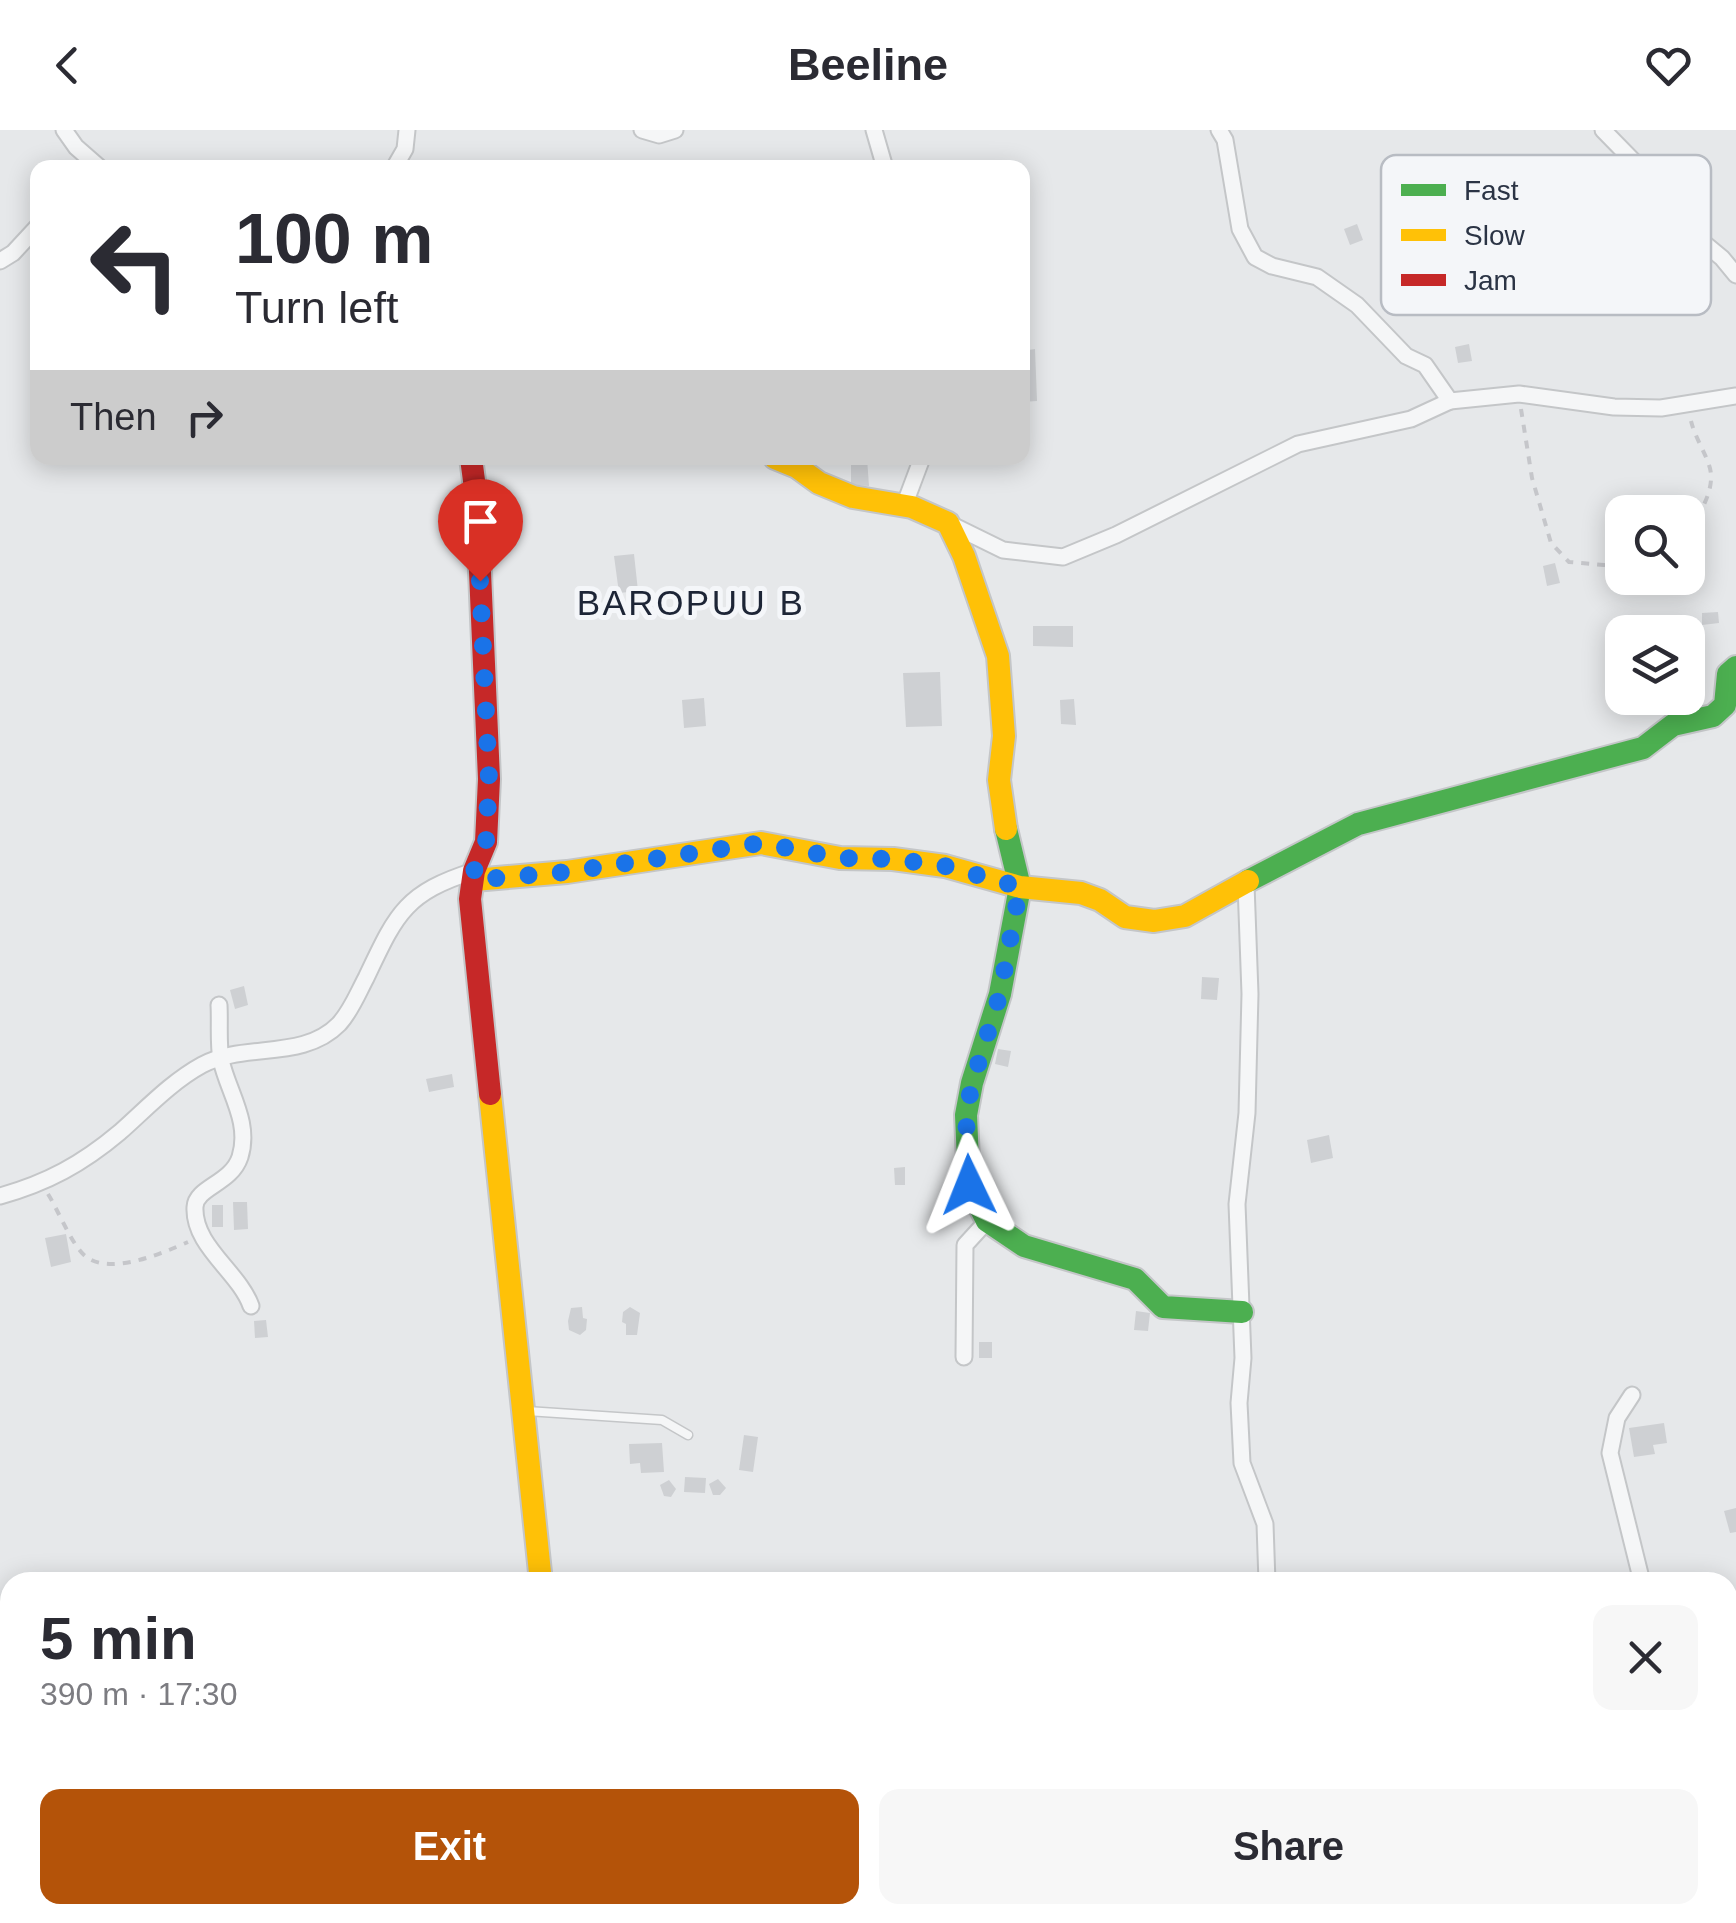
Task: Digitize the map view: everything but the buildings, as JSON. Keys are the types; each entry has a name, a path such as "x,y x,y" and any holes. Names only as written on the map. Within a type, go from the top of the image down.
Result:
{"street":[{"path":"64,130 91,160"},
{"path":"399,160 405,149 407,130"},
{"path":"642,130 658,135 674,130"},
{"path":"874,130 883,160"},
{"path":"1218,130 1224,140 1240,229 1255,257 1272,266 1317,277 1357,305 1406,356 1425,364 1450,401"},
{"path":"1603,130 1627,155"},
{"path":"0,260 13,253 30,235"},
{"path":"1711,249 1736,276"},
{"path":"791,465 819,484 853,497 904,506 1003,550 1063,557 1298,444 1411,419 1450,401 1519,394 1661,408 1736,396"},
{"path":"471,465 477,503 489,779 486,842 470,900 474,965 488,1062 540,1572"},
{"path":"904,506 919,465"},
{"path":"948,523 964,556 998,656 1004,722 999,780 1020,887 1000,994 966,1115 969,1185 987,1221 1024,1246 1136,1279 1162,1308 1242,1312"},
{"path":"0,1196 42,1185 96,1151 171,1087 205,1064 301,1046 326,1035 350,1009 399,912 436,883 474,875 566,872 761,843 840,858 893,859 945,866 1020,887 1082,892 1125,917 1154,922 1185,916 1358,824 1643,748 1673,725 1713,716 1725,706 1728,674 1736,666"},
{"path":"1246,884 1249,1056 1237,1204 1242,1312 1238,1404 1242,1463 1265,1524 1267,1572"},
{"path":"219,1005 221,1059 242,1116 241,1154 231,1176 201,1192 195,1206 202,1236 245,1290 252,1306"},
{"path":"964,1356 965,1244 987,1221"},
{"path":"1632,1395 1617,1418 1610,1453 1640,1572"}],"lane":[{"path":"523,1410 662,1420 688,1435"}],"path":[{"path":"1519,394 1532,478 1552,542 1570,562 1605,565"},
{"path":"1686,403 1697,443 1710,467 1712,484 1705,498"},
{"path":"42,1185 82,1254 93,1260 132,1262 202,1236"}],"traffic: fast":[{"path":"1248,881 1358,824 1643,748 1673,725 1713,716 1725,705 1728,674 1736,667"},
{"path":"1006,829 1020,887 1000,994 966,1115 969,1185 987,1221 1024,1246 1135,1279 1163,1307 1242,1312"}],"traffic: slow":[{"path":"792,465 819,483 853,497 912,507 948,523 964,556 998,656 1004,736 999,780 1006,829"},
{"path":"474,880 567,872 761,843 840,858 893,859 945,866 1020,887 1081,893 1125,917 1154,921 1185,916 1248,881"},
{"path":"490,1094 540,1572"}],"traffic: jam":[{"path":"472,465 489,779 486,842 474,871 470,899 490,1094"}],"district":[{"name":"BAROPUU B","path":"691,602"}],"route":[{"path":"480,581 489,779 486,842 474,880 667,860 761,843 840,858 893,859 945,866 1020,887 1000,994 966,1115 969,1185"}]}
